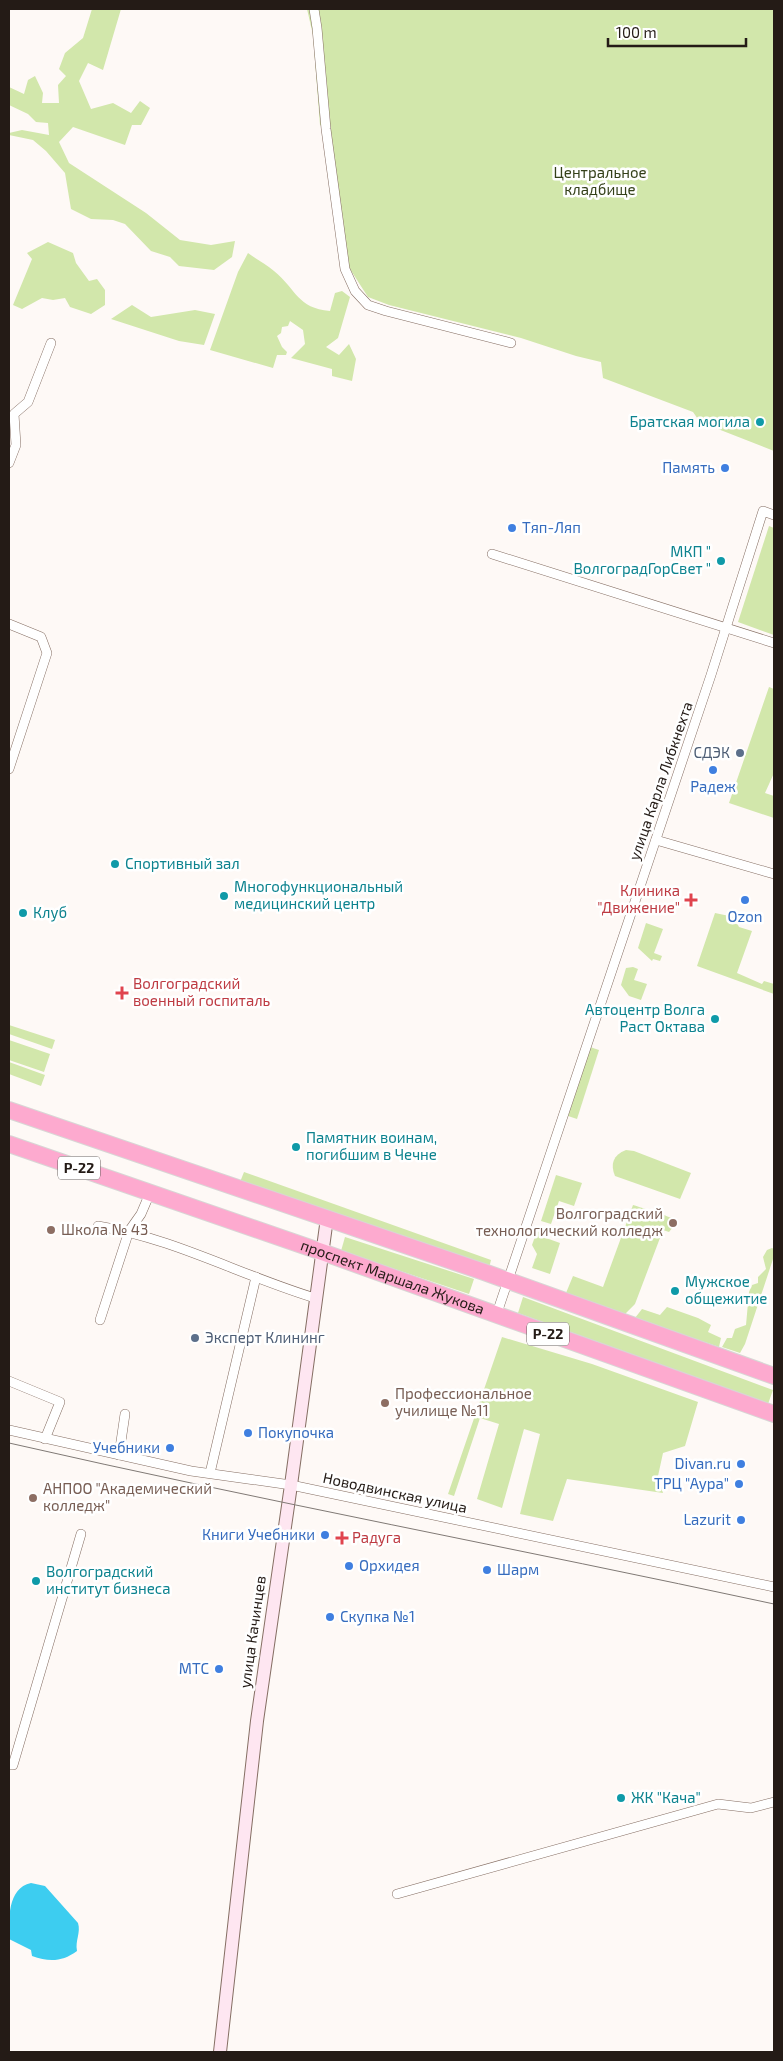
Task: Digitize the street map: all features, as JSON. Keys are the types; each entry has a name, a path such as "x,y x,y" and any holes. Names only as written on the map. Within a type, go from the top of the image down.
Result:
{"highway":[{"name":"Р-22","path":"9,1110 509,1281 774,1376"},
{"name":"проспект Маршала Жукова","path":"9,1144 322,1252 496,1316 774,1414"}],"main road":[{"name":"улица Качинцев","path":"220,2052 257,1721 327,1218"}],"street":[{"path":"314,9 326,129 345,269 356,291 368,305 511,343"},
{"path":"9,463 16,445 12,413 28,402 51,343"},
{"name":"улица Карла Либкнехта","path":"496,1316 711,675 724,629 763,511 774,514"},
{"path":"492,554 724,629 774,643"},
{"path":"9,624 41,637 47,653 12,749 9,769"},
{"path":"656,840 774,874"},
{"path":"100,1320 129,1231 142,1214 150,1193"},
{"path":"98,1226 129,1231 315,1298"},
{"path":"210,1473 256,1278"},
{"path":"9,1381 60,1402 46,1438"},
{"path":"119,1455 125,1414"},
{"name":"Новодвинская улица","path":"9,1430 210,1473 291,1485 774,1587"},
{"path":"9,1765 13,1765 81,1534"},
{"path":"397,1894 718,1804 751,1808 774,1802"}],"green space":[{"path":"92,9 121,9 103,70 88,63 79,81 91,109 113,103 131,113 140,101 150,108 141,125 132,125 125,145 73,127 59,142 69,163 146,213 180,240 211,245 235,241 232,257 214,270 179,266 170,257 151,251 125,224 113,220 91,219 71,209 65,173 46,151 33,140 9,135 9,133 22,130 49,135 48,123 36,122 28,114 9,105 9,87 24,94 28,80 35,76 43,93 42,103 59,103 58,85 66,76 59,69 65,53 83,38"},
{"name":"Центральное кладбище","path":"307,9 774,9 774,451 700,422 693,412 603,378 601,362 521,338 389,305 368,297 348,266 330,132 320,125 313,35"},
{"path":"48,242 73,253 76,263 89,281 97,279 105,290 105,305 91,314 70,307 65,298 53,300 42,298 22,309 13,305 32,259 27,253"},
{"path":"248,253 274,271 298,297 311,306 330,311 335,293 342,291 350,297 338,338 326,347 339,355 349,344 356,359 352,381 332,376 332,369 291,358 305,344 303,330 290,321 288,326 282,327 281,333 277,336 282,347 287,352 286,355 277,355 273,368 210,350 238,272"},
{"path":"132,305 151,317 195,310 215,314 204,345 179,341 111,319"},
{"path":"769,526 774,528 774,635 738,622"},
{"path":"769,687 774,689 774,773 765,793 774,796 774,818 729,803"},
{"path":"715,913 734,917 739,927 752,931 737,973 762,984 764,981 774,984 774,994 697,966"},
{"path":"646,923 663,929 654,953 662,956 660,961 653,959 652,961 638,948"},
{"path":"633,967 638,969 634,980 647,984 641,1000 629,996 621,985 626,968"},
{"path":"9,1025 55,1040 52,1049 9,1034"},
{"path":"9,1040 50,1054 44,1072 9,1060"},
{"path":"590,1047 599,1050 577,1119 568,1116"},
{"path":"9,1062 45,1075 41,1086 9,1074"},
{"path":"626,1150 634,1151 691,1173 680,1199 615,1176 613,1164 615,1157"},
{"path":"244,1172 491,1260 489,1268 240,1182"},
{"path":"556,1175 582,1183 574,1206 559,1201 551,1224 541,1221"},
{"path":"633,1205 675,1220 669,1232 663,1230 635,1304 624,1315 566,1293 573,1276 603,1287"},
{"path":"537,1231 547,1234 546,1238 560,1243 550,1274 532,1268 537,1254 532,1245"},
{"path":"345,1237 474,1279 469,1294 341,1251"},
{"path":"774,1249 774,1256 745,1344 740,1353 722,1347 727,1338 732,1338 735,1329 746,1325 749,1292 752,1285 758,1283 758,1277 766,1269 763,1257 767,1250"},
{"path":"523,1297 773,1390 768,1404 518,1313"},
{"path":"667,1307 698,1318 711,1325 708,1332 721,1338 719,1347 635,1318 642,1309 660,1315"},
{"path":"502,1337 592,1364 698,1402 685,1446 663,1453 658,1476 663,1493 567,1479 553,1521 520,1514 540,1434 524,1429 502,1508 477,1499 499,1424 480,1418 454,1496 448,1494"}],"water":[{"path":"31,1883 45,1886 78,1923 77,1951 71,1955 55,1960 38,1958 32,1956 31,1950 9,1939 13,1898 23,1886"}],"tram line":[{"path":"9,1443 200,1485 774,1604"}],"place":[{"name":"Братская могила","path":"760,422"},
{"name":"Память","path":"725,468"},
{"name":"Тяп-Ляп","path":"512,528"},
{"name":"МКП \" ВолгоградГорСвет \"","path":"721,561"},
{"name":"СДЭК","path":"740,753"},
{"name":"Радеж","path":"713,770"},
{"name":"Спортивный зал","path":"115,864"},
{"name":"Многофункциональный медицинский центр","path":"224,896"},
{"name":"Клиника \"Движение\"","path":"691,900"},
{"name":"Ozon","path":"745,900"},
{"name":"Клуб","path":"23,913"},
{"name":"Волгоградский военный госпиталь","path":"122,993"},
{"name":"Автоцентр Волга Раст Октава","path":"715,1019"},
{"name":"Памятник воинам, погибшим в Чечне","path":"296,1147"},
{"name":"Волгоградский технологический колледж","path":"673,1223"},
{"name":"Школа № 43","path":"51,1230"},
{"name":"Мужское общежитие","path":"675,1291"},
{"name":"Эксперт Клининг","path":"195,1338"},
{"name":"Профессиональное училище №11","path":"385,1403"},
{"name":"Покупочка","path":"248,1433"},
{"name":"Учебники","path":"170,1448"},
{"name":"Divan.ru","path":"741,1464"},
{"name":"ТРЦ \"Аура\"","path":"739,1484"},
{"name":"АНПОО \"Академический колледж\"","path":"33,1498"},
{"name":"Lazurit","path":"741,1520"},
{"name":"Книги Учебники","path":"325,1535"},
{"name":"Радуга","path":"342,1538"},
{"name":"Орхидея","path":"349,1566"},
{"name":"Шарм","path":"487,1570"},
{"name":"Волгоградский институт бизнеса","path":"36,1581"},
{"name":"Скупка №1","path":"330,1617"},
{"name":"МТС","path":"219,1669"},
{"name":"ЖК \"Кача\"","path":"621,1798"}]}
